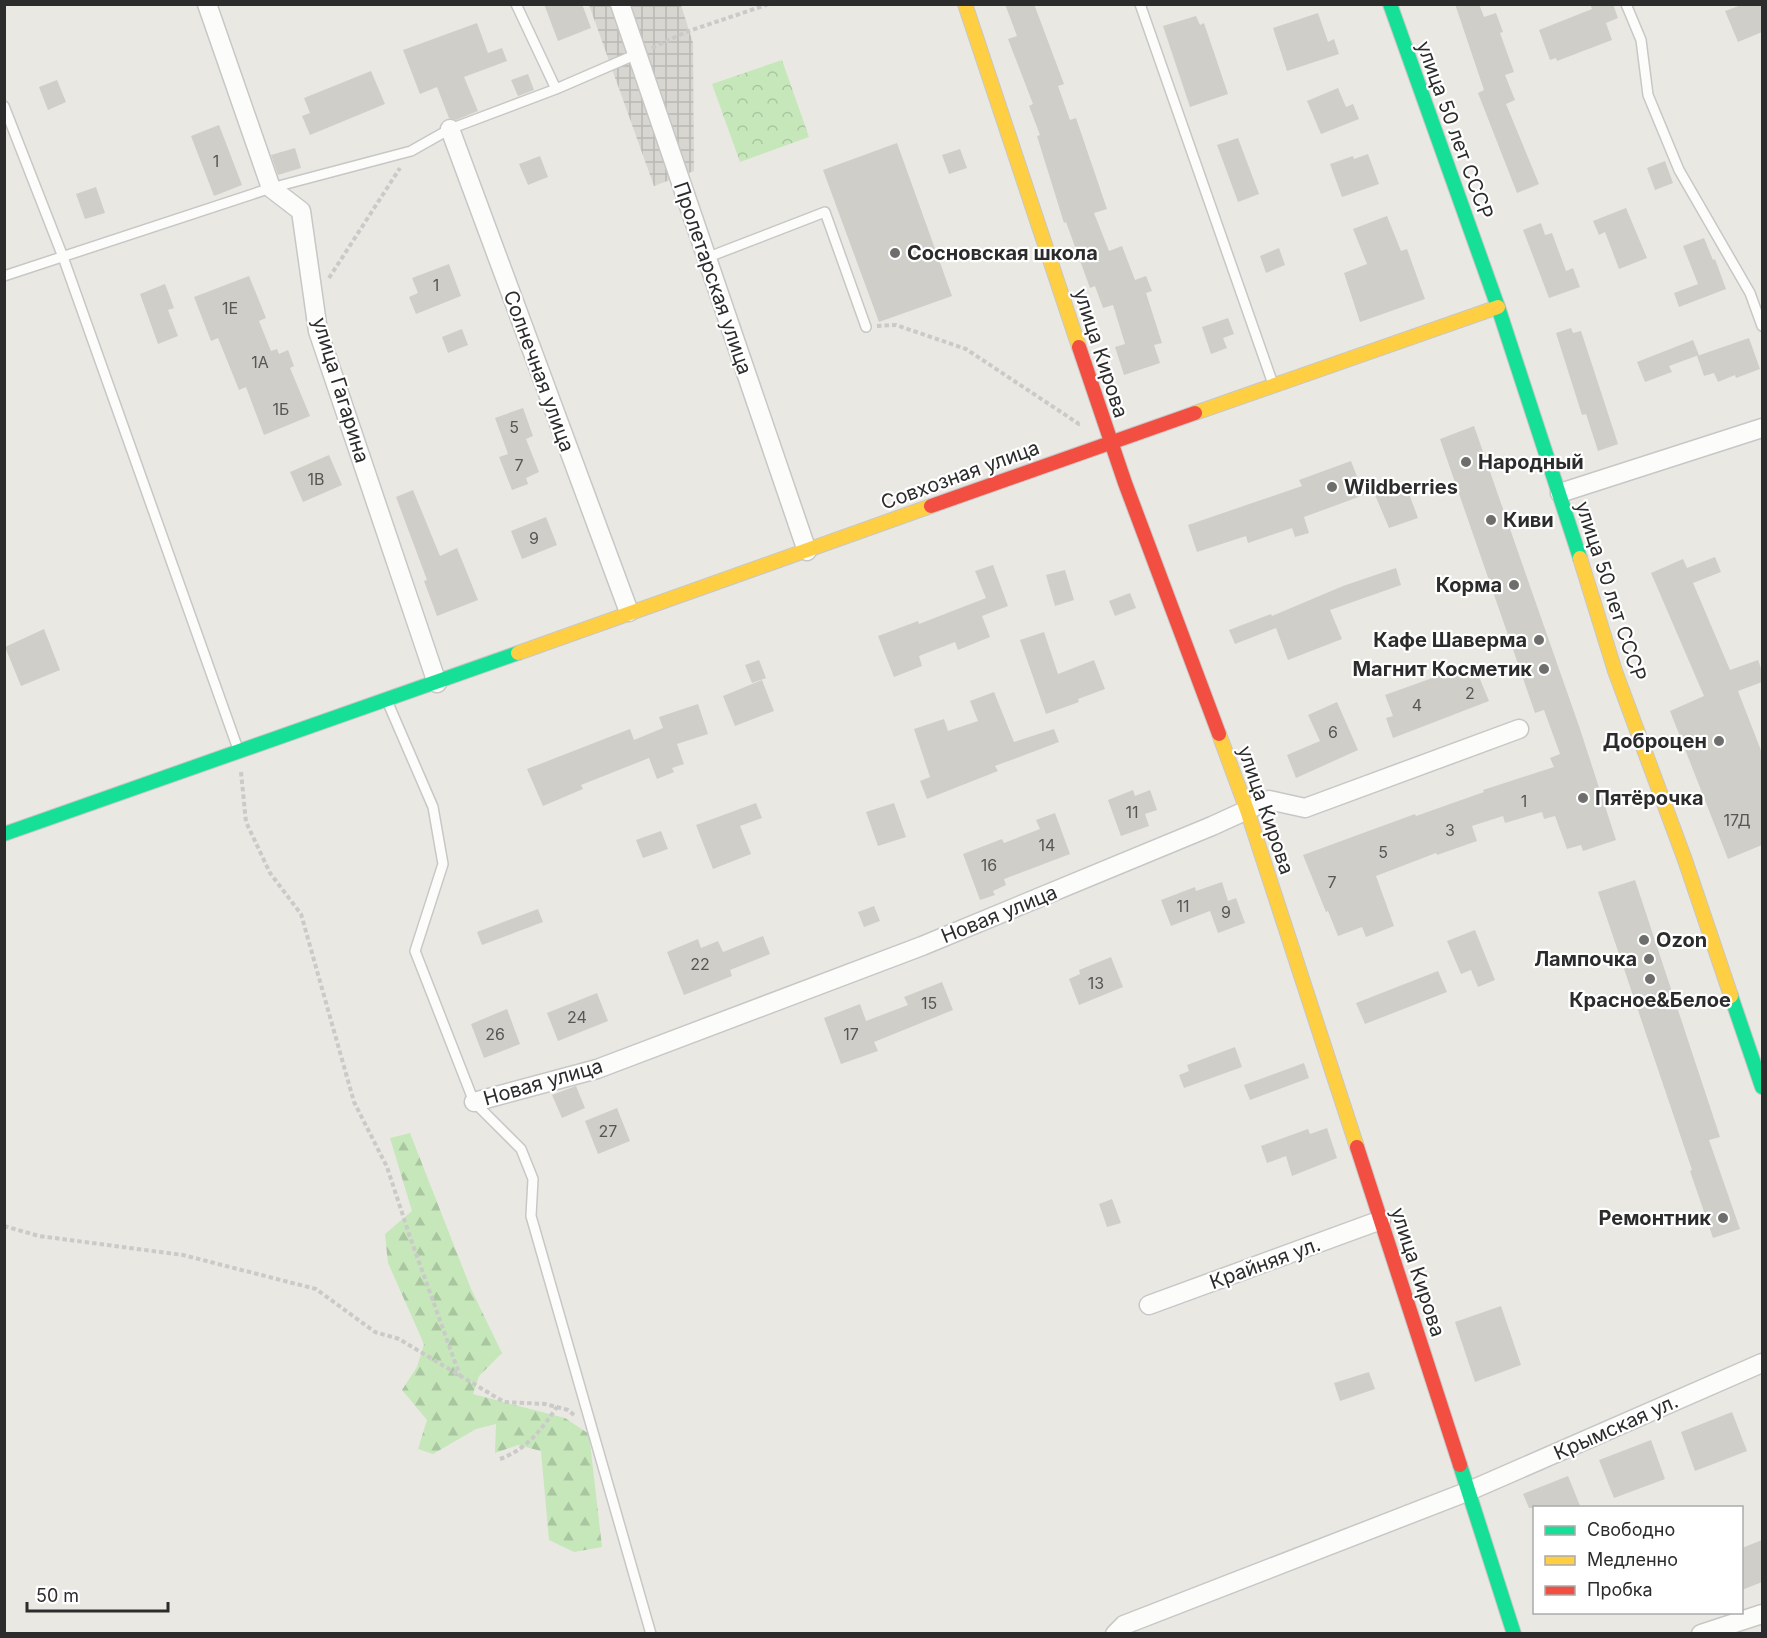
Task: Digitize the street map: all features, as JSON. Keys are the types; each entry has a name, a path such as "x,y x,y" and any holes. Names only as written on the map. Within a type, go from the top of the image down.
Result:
{"main road":[{"name":"улица Кирова","path":"965,4 1110,443 1247,810 1514,1634"},
{"name":"улица 50 лет СССР","path":"1390,4 1498,306 1615,671 1685,860 1762,1087"},
{"name":"Совхозная улица","path":"4,834 387,701 629,612 1498,306"}],"street":[{"path":"207,4 271,188"},
{"name":"Пролетарская улица","path":"620,4 807,550"},
{"name":"Солнечная улица","path":"450,129 629,612"},
{"name":"улица Гагарина","path":"271,188 301,211 318,331 437,683"},
{"path":"1560,494 1762,428"},
{"name":"Новая улица","path":"474,1102 597,1068 922,946 1269,800 1305,808 1519,729"},
{"name":"Крайняя ул.","path":"1149,1305 1381,1220"},
{"name":"Крымская ул.","path":"1115,1634 1124,1625 1469,1491 1762,1363"},
{"path":"1701,1634 1762,1614"}],"lane":[{"path":"516,4 556,89"},
{"path":"1140,4 1274,386"},
{"path":"1626,4 1641,40 1648,95 1679,170 1750,293 1762,326"},
{"path":"4,276 271,188 411,152 450,129 556,89 637,54"},
{"path":"4,106 63,257 239,752"},
{"path":"706,258 825,212 866,327"},
{"path":"387,701 433,807 443,864 415,951 474,1102 522,1149 529,1169 532,1179 531,1216 651,1634"}],"path":[{"path":"637,54 686,32 769,4"},
{"path":"314,301 411,152"},
{"path":"866,327 896,325 966,349 1079,424 1104,423"},
{"path":"239,752 246,822 270,873 301,914 354,1102 387,1167 460,1376"},
{"path":"4,1226 39,1236 183,1255 316,1289 375,1332 399,1339 504,1402 545,1404 568,1410 592,1429"},
{"path":"500,1459 516,1453 538,1435 557,1407"}],"green space":[{"path":"782,60 809,137 740,162 712,84"},
{"path":"410,1133 471,1289 502,1353 479,1376 473,1394 565,1418 589,1434 602,1547 574,1552 549,1540 541,1451 518,1445 495,1453 496,1424 476,1429 433,1454 418,1449 427,1420 402,1390 417,1367 424,1344 388,1263 385,1234 412,1211 390,1138"}],"shaded area":[{"path":"589,5 681,5 693,43 694,171 654,186"}],"building":[{"path":"544,4 582,4 591,28 558,41"},
{"path":"1005,4 1034,4 1064,84 1058,86 1070,120 1076,118 1107,209 1094,213 1109,251 1122,246 1135,280 1146,276 1152,291 1146,293 1162,343 1154,345 1160,363 1124,375 1115,347 1125,344 1113,305 1103,308 1095,286 1090,288 1066,222 1064,223 1037,136 1040,135 1029,106 1033,104 1008,39 1017,36"},
{"path":"1455,4 1479,4 1484,17 1496,13 1503,32 1500,33 1514,72 1505,75 1515,100 1506,104 1539,184 1517,193 1478,93 1484,90"},
{"path":"1590,4 1613,4 1618,18 1606,23 1612,40 1557,61 1556,58 1550,60 1539,30 1592,9"},
{"path":"1744,4 1762,4 1762,32 1738,42 1725,11"},
{"path":"1318,13 1328,42 1334,39 1339,54 1287,71 1273,28"},
{"path":"1196,16 1200,25 1204,23 1228,94 1190,107 1163,26"},
{"path":"477,23 488,53 502,48 507,61 464,77 478,111 456,120 449,118 437,87 420,94 403,50"},
{"path":"371,71 385,104 310,135 302,116 310,113 304,98"},
{"path":"528,74 534,90 518,96 511,80"},
{"path":"57,80 66,102 48,110 39,87"},
{"path":"1338,88 1346,107 1353,104 1359,119 1321,134 1307,101"},
{"path":"219,125 242,185 214,196 191,136"},
{"path":"1238,138 1259,194 1238,202 1217,145"},
{"name":"Сосновская школа","path":"897,143 952,296 879,322 823,170"},
{"path":"295,148 301,168 278,175 271,155"},
{"path":"960,149 967,168 949,174 942,155"},
{"path":"1368,154 1379,184 1342,197 1330,164 1353,156 1354,159"},
{"path":"540,156 548,177 528,185 519,164"},
{"path":"1665,161 1673,183 1655,190 1647,168"},
{"path":"96,187 105,213 85,219 76,194"},
{"path":"1626,208 1647,258 1619,269 1605,232 1599,235 1593,221"},
{"path":"1387,216 1401,251 1407,249 1425,299 1360,322 1344,273 1367,264 1353,229"},
{"path":"1541,223 1545,235 1552,233 1566,271 1573,268 1580,287 1549,298 1523,230"},
{"path":"1704,238 1726,289 1679,307 1674,293 1698,284 1683,246"},
{"path":"1279,248 1285,265 1266,273 1260,256"},
{"path":"449,264 461,296 416,314 409,297 418,293 412,278"},
{"path":"249,276 266,318 259,321 271,351 277,349 279,354 288,350 294,366 290,368 310,416 264,435 246,387 239,390 218,338 211,341 194,297"},
{"path":"165,284 174,308 168,310 178,336 158,344 140,294"},
{"path":"1228,318 1234,334 1223,338 1227,348 1211,354 1202,327"},
{"path":"1571,328 1573,333 1581,331 1618,444 1598,451 1586,414 1582,415 1556,333"},
{"path":"462,329 468,345 448,353 442,337"},
{"path":"1749,338 1760,369 1718,382 1714,373 1704,376 1697,356"},
{"path":"1693,340 1699,355 1669,366 1672,372 1645,382 1637,362"},
{"path":"523,408 533,436 526,439 539,472 526,478 528,484 512,490 499,457 508,454 495,418"},
{"path":"1474,426 1580,729 1616,840 1583,851 1581,845 1567,849 1555,816 1544,819 1542,812 1505,823 1503,816 1472,826 1477,841 1437,855 1436,853 1376,876 1394,926 1366,937 1362,927 1338,936 1303,855 1554,767 1550,758 1560,754 1544,710 1535,713 1440,439"},
{"path":"329,455 342,485 303,502 290,472"},
{"path":"1351,461 1364,495 1304,517 1309,533 1295,537 1292,528 1248,543 1246,536 1197,552 1188,525 1302,486 1299,480"},
{"path":"1405,483 1418,518 1389,528 1375,495"},
{"path":"413,490 440,556 457,548 478,600 437,616 424,581 427,580 396,497"},
{"path":"546,517 557,545 522,559 511,531"},
{"path":"1715,557 1721,572 1693,583 1730,670 1758,660 1762,671 1762,682 1738,691 1762,753 1762,845 1728,859 1670,711 1704,696 1651,573 1683,559 1687,568"},
{"path":"993,565 1008,606 982,616 990,637 958,650 955,642 919,656 922,666 894,677 878,636 918,621 919,624 986,598 975,571"},
{"path":"1396,568 1401,585 1330,610 1342,639 1288,660 1276,628 1235,644 1229,630 1271,614 1272,616 1343,586"},
{"path":"1065,570 1074,600 1055,606 1046,575"},
{"path":"1130,593 1136,608 1115,616 1109,601"},
{"path":"44,629 60,670 21,686 5,647"},
{"path":"1044,632 1058,674 1094,660 1105,689 1078,699 1079,702 1046,714 1020,640"},
{"path":"759,660 766,678 752,683 745,665"},
{"path":"1463,667 1467,676 1477,672 1489,701 1393,738 1386,718 1393,716 1385,695"},
{"path":"762,680 774,711 735,726 723,696"},
{"path":"994,692 1014,742 1054,729 1059,742 995,766 998,771 927,799 920,781 930,777 914,729 944,719 948,731 978,721 970,701"},
{"path":"1337,702 1358,750 1296,778 1287,755 1320,741 1308,715"},
{"path":"698,704 708,734 677,744 684,764 672,768 674,772 657,779 649,758 581,785 583,789 543,806 527,769 630,729 634,740 663,728 659,717"},
{"path":"1133,790 1135,796 1150,790 1157,810 1145,814 1149,826 1121,836 1108,800"},
{"path":"756,803 762,818 740,826 751,854 713,869 696,825"},
{"path":"894,803 906,837 878,846 866,812"},
{"path":"1055,813 1070,854 1004,879 1006,885 993,891 995,895 980,900 963,854 1002,839 1004,843 1040,829 1036,820"},
{"path":"661,831 668,849 643,858 636,840"},
{"path":"1635,880 1720,1137 1709,1140 1740,1229 1713,1238 1598,892"},
{"path":"1222,882 1228,901 1236,898 1245,923 1218,933 1210,911 1171,926 1161,900 1195,887 1196,891"},
{"path":"874,906 880,921 864,927 858,912"},
{"path":"538,909 543,922 482,945 477,932"},
{"path":"1475,930 1495,980 1478,987 1471,970 1461,974 1447,941"},
{"path":"763,936 770,954 730,970 732,976 684,995 667,952 698,939 701,948 718,941 723,952"},
{"path":"1111,957 1123,987 1079,1005 1069,979 1080,974 1079,970"},
{"path":"1438,971 1447,992 1365,1024 1356,1003"},
{"path":"942,982 953,1010 874,1042 878,1051 841,1064 824,1018 860,1004 866,1021 908,1005 904,997"},
{"path":"597,993 608,1021 558,1041 547,1013"},
{"path":"507,1009 520,1044 484,1058 471,1024"},
{"path":"1235,1047 1242,1067 1184,1088 1179,1075 1189,1071 1187,1065"},
{"path":"1304,1063 1309,1078 1250,1100 1244,1085"},
{"path":"576,1086 585,1108 562,1118 552,1095"},
{"path":"617,1108 630,1141 598,1154 585,1121"},
{"path":"1327,1128 1337,1158 1292,1176 1286,1156 1267,1163 1261,1146 1308,1129 1310,1134"},
{"path":"1112,1199 1121,1223 1107,1227 1099,1204"},
{"path":"1501,1306 1521,1365 1475,1382 1455,1322"},
{"path":"1369,1372 1375,1389 1340,1401 1334,1383"},
{"path":"1732,1412 1747,1451 1695,1471 1681,1432"},
{"path":"1651,1440 1665,1479 1614,1498 1599,1460"},
{"path":"1568,1476 1580,1506 1533,1506 1529,1508 1523,1494"},
{"path":"1762,1540 1762,1582 1743,1590 1743,1548"}],"traffic: fast":[{"path":"1390,4 1498,307 1580,558"},
{"path":"4,834 518,653"},
{"path":"1731,996 1762,1087"},
{"path":"1460,1465 1514,1634"}],"traffic: slow":[{"path":"965,4 1079,347"},
{"path":"1195,413 1498,307"},
{"path":"518,653 931,506"},
{"path":"1580,558 1615,671 1685,860 1731,996"},
{"path":"1219,734 1247,810 1357,1147"}],"traffic: jam":[{"path":"1079,347 1125,483 1219,734"},
{"path":"931,506 1195,413"},
{"path":"1357,1147 1460,1465"}],"place":[{"name":"Сосновская школа","path":"895,253"},
{"name":"Народный","path":"1466,462"},
{"name":"Wildberries","path":"1332,487"},
{"name":"Киви","path":"1491,520"},
{"name":"Корма","path":"1514,585"},
{"name":"Кафе Шаверма","path":"1539,640"},
{"name":"Магнит Косметик","path":"1544,669"},
{"name":"Доброцен","path":"1719,741"},
{"name":"Пятёрочка","path":"1583,798"},
{"name":"Ozon","path":"1644,940"},
{"name":"Лампочка","path":"1649,959"},
{"name":"Красное&Белое","path":"1650,979"},
{"name":"Ремонтник","path":"1723,1218"}]}
